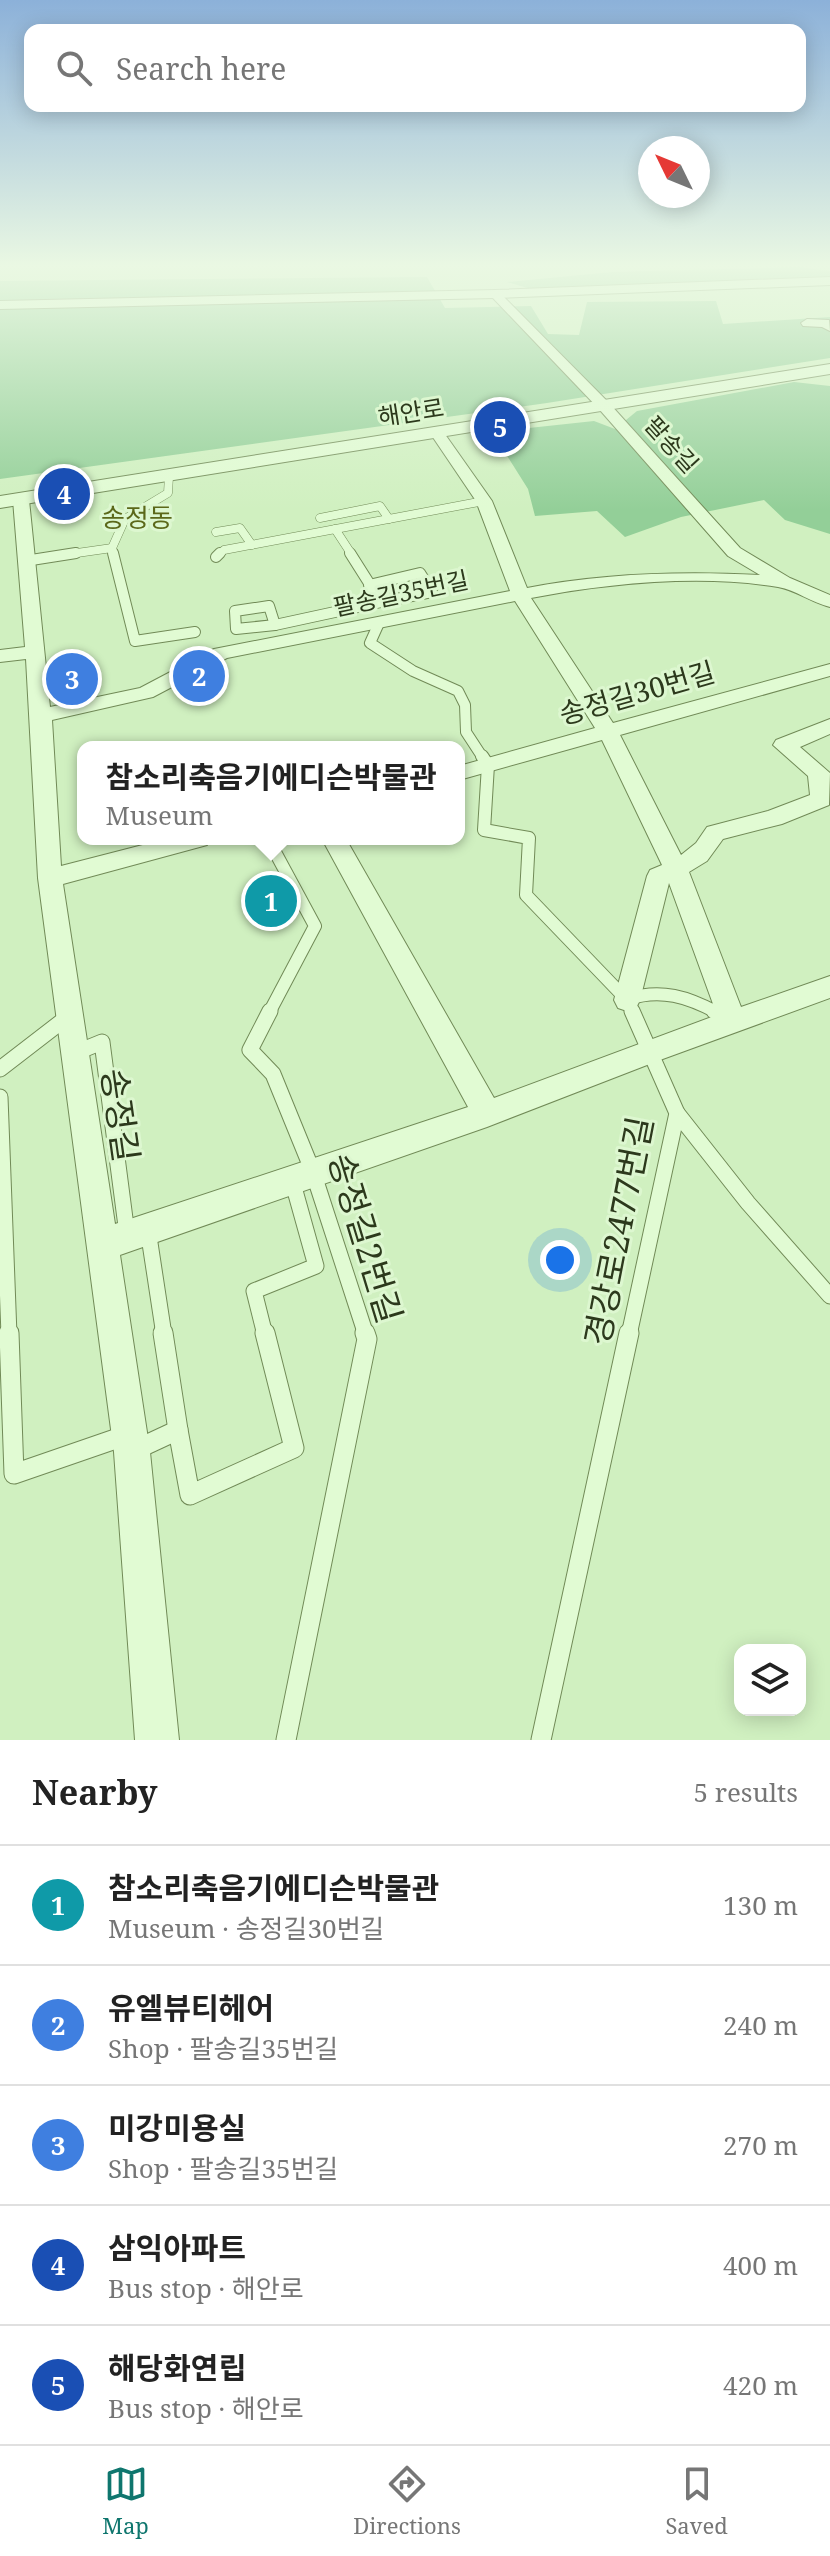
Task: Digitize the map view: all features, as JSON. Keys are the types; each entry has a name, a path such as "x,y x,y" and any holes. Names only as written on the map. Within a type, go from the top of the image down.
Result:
{"street":[{"name":"팔송길","path":"547,347 604,406 734,552 784,582 830,602"},
{"name":"해안로","path":"10,501 830,369"},
{"path":"437,433 484,501 520,594 608,732 676,869 733,1021"},
{"name":"송정길","path":"10,501 25,561 41,716 50,878 75,1053 125,1236 131,1443 157,1740"},
{"name":"팔송길35번길","path":"41,716 146,693 221,653 520,594 570,585 684,576 784,582"},
{"path":"0,656 34,652"},
{"name":"송정길30번길","path":"465,771 830,670"},
{"path":"627,1000 640,940 659,876 688,864 707,848 715,833 774,818 821,799 819,773 784,745 830,726"},
{"path":"50,878 176,845"},
{"path":"337,845 487,1114"},
{"path":"125,1236 487,1114 650,1051 830,987"}],"lane":[{"path":"169,476 168,493 125,519 112,548 135,641 195,632"},
{"path":"216,557 224,550 484,501"},
{"path":"320,518 380,506 389,519"},
{"path":"216,532 240,528 252,545"},
{"path":"335,529 381,602"},
{"path":"25,561 112,548"},
{"path":"275,625 432,592 420,573 369,585"},
{"path":"379,623 370,643 413,671 458,691 465,705 466,732 488,765"},
{"name":"경강로2477번길","path":"488,765 484,830 529,838 526,895 627,1000 677,1113 541,1740"},
{"name":"송정길2번길","path":"271,845 315,926 250,1050 273,1074 302,1175 367,1339 286,1740"},
{"path":"627,1000 645,992 685,996 733,1021"},
{"path":"0,1069 70,1015"},
{"path":"0,1097 7,1476 178,1430"},
{"path":"677,1113 748,1203 830,1296"},
{"path":"125,1236 178,1430 190,1495 294,1448 254,1291 316,1266 302,1175"}],"green space":[{"path":"0,347 830,347 830,358 547,403 0,479"},
{"path":"794,382 830,386 830,534 785,520 764,500 681,517 625,537 597,511 535,516 528,489 492,432 594,421 615,429 637,411"}],"place":[{"name":"해당화연립","path":"500,427"},
{"name":"삼익아파트","path":"64,494"},
{"name":"유엘뷰티헤어","path":"199,676"},
{"name":"미강미용실","path":"72,679"},
{"name":"참소리축음기에디슨박물관","path":"271,901"}],"district":[{"name":"송정동","path":"137,518"}]}
